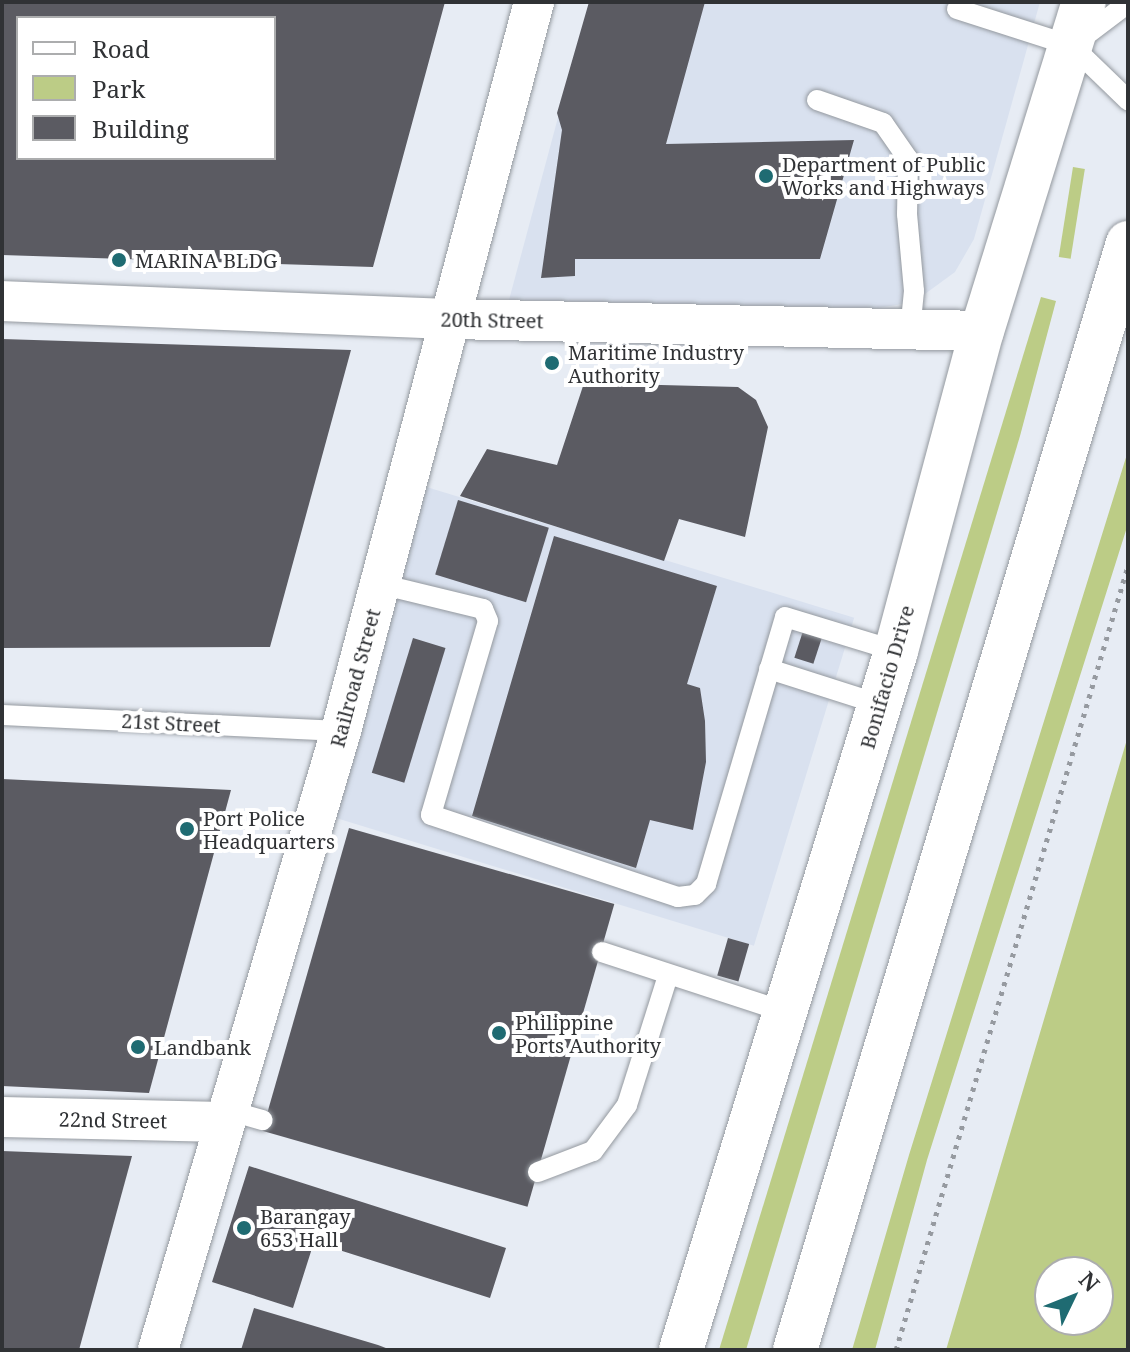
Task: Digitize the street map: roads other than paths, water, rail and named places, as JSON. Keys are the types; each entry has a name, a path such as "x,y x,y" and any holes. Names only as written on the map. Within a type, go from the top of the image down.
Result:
{"highway":[{"name":"Bonifacio Drive","path":"681,1350 896,651 982,331 1084,2"},
{"path":"795,1350 1128,243"}],"street":[{"name":"Railroad Street","path":"158,1350 238,1118 453,319 534,2"},
{"name":"20th Street","path":"2,301 453,319 982,331"},
{"name":"22nd Street","path":"2,1117 238,1118"}],"lane":[{"path":"1072,46 1128,3"},
{"path":"957,9 1072,46 1128,100"},
{"path":"817,100 883,123 908,159 907,214 914,291 910,331"},
{"path":"380,584 483,609 488,621 431,815 678,897 695,895 706,884 785,617 896,651"},
{"path":"769,669 879,704"},
{"name":"21st Street","path":"2,715 341,731"},
{"path":"602,952 786,1012"},
{"path":"538,1172 593,1151 627,1105 668,976"}],"place":[{"name":"Department of Public Works and Highways","path":"766,176"},
{"name":"MARINA BLDG","path":"119,260"},
{"name":"Maritime Industry Authority","path":"552,363"},
{"name":"Port Police Headquarters","path":"187,829"},
{"name":"Philippine Ports Authority","path":"499,1033"},
{"name":"Landbank","path":"138,1047"},
{"name":"Barangay 653 Hall","path":"244,1228"}]}
